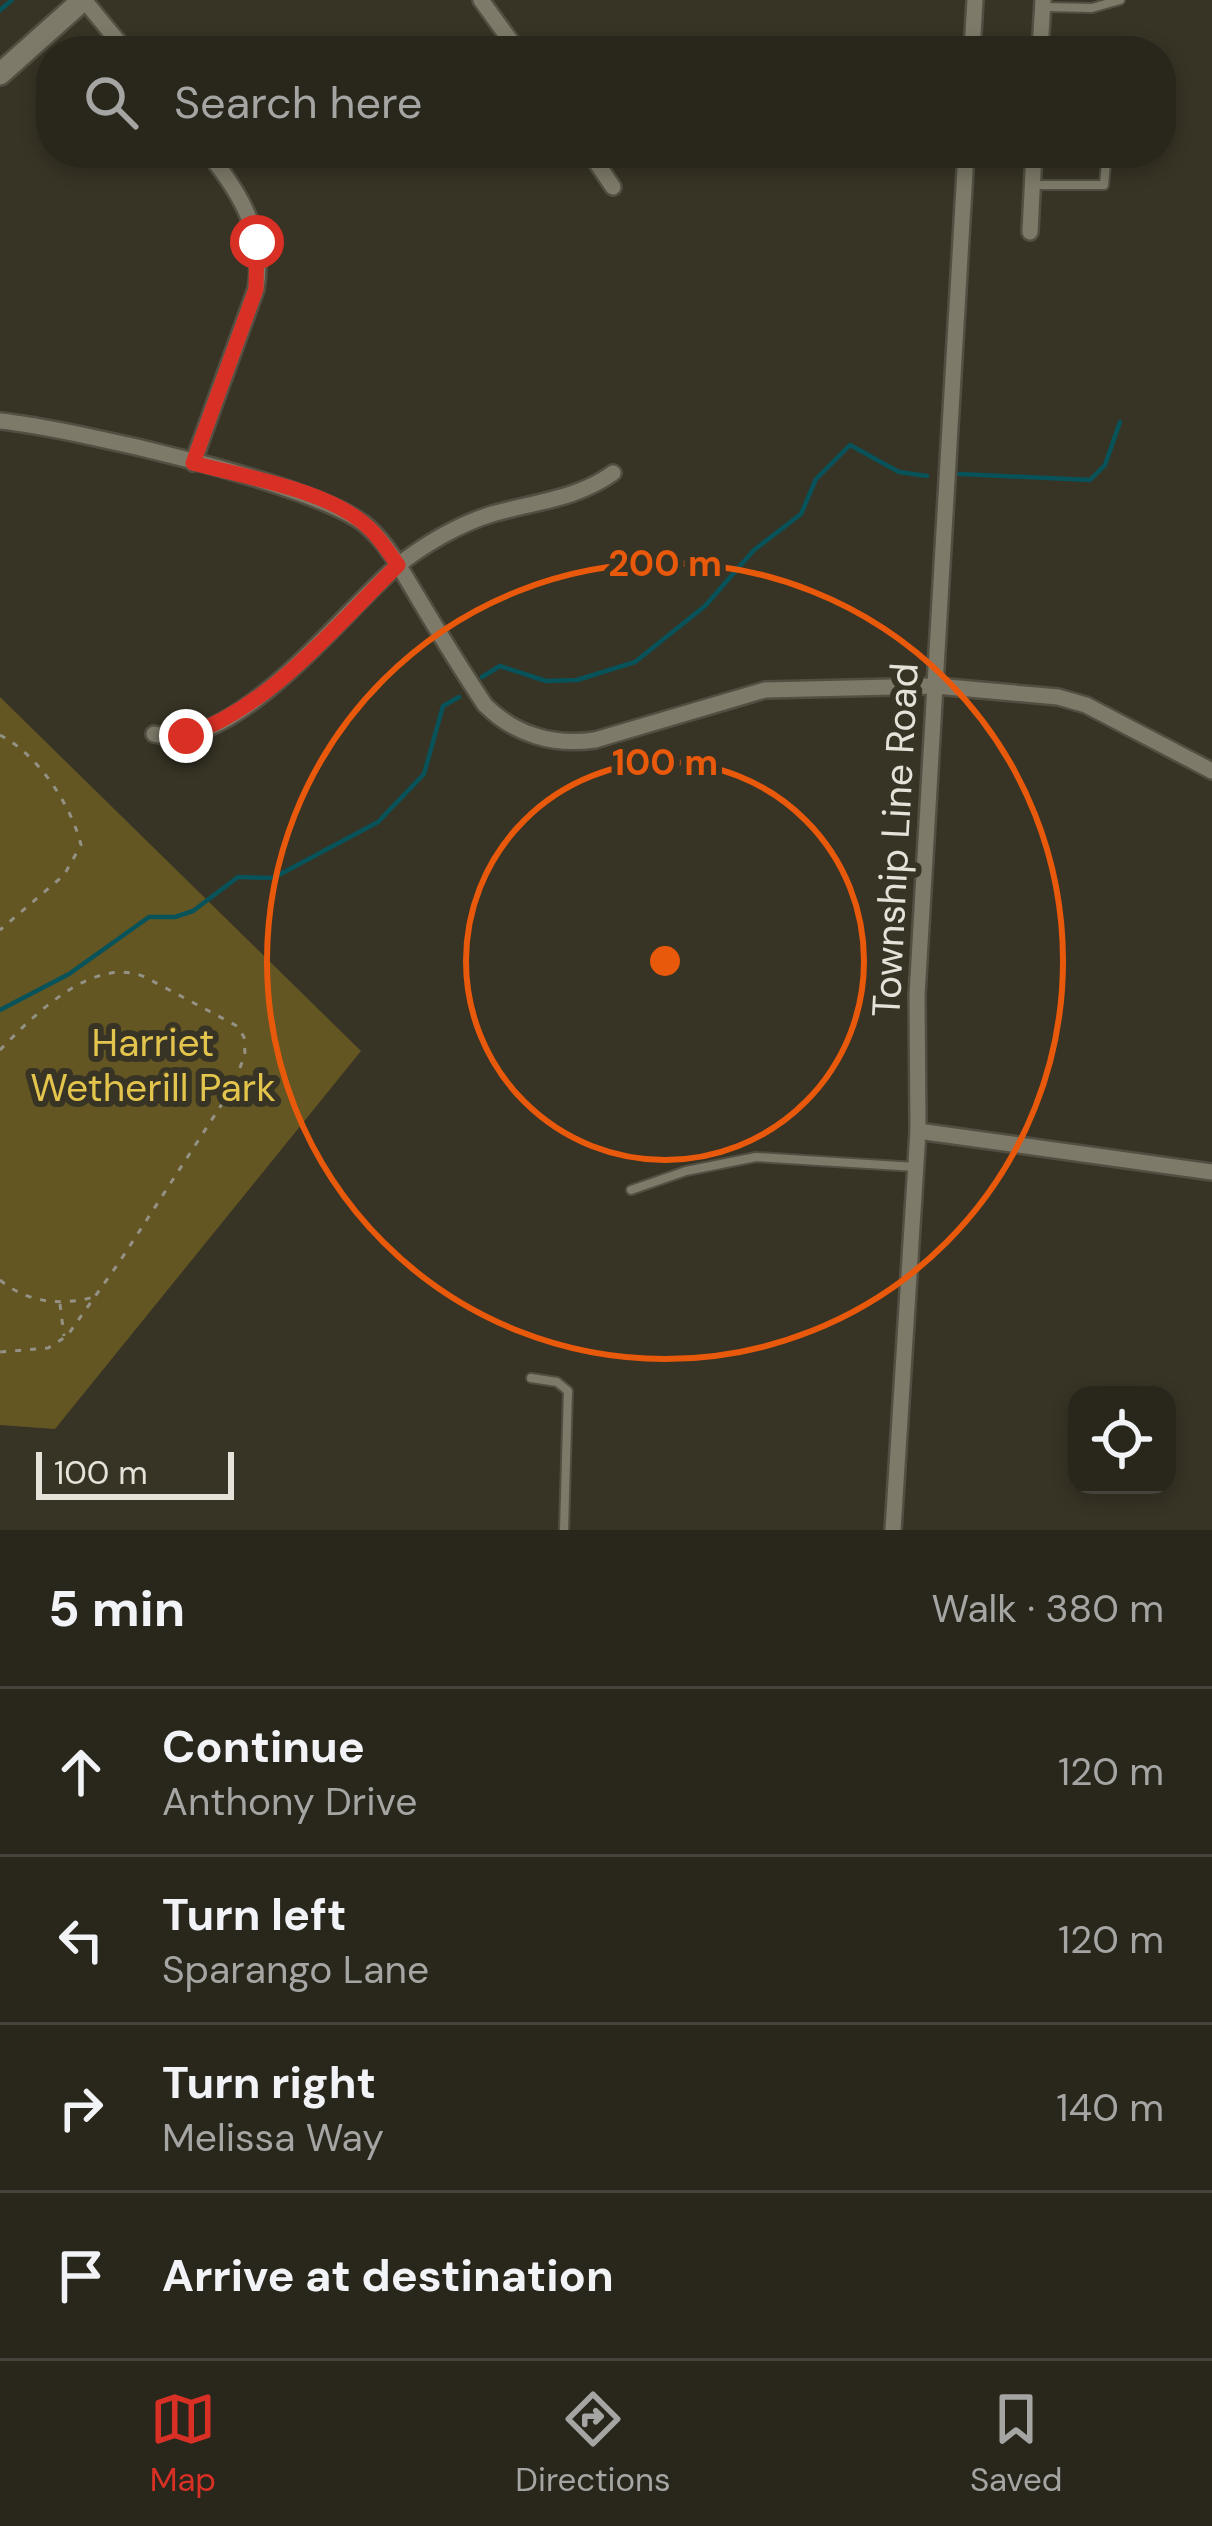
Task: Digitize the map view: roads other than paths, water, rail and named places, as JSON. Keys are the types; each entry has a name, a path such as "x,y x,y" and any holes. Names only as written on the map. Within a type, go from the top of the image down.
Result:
{"street":[{"path":"43,36 84,0 114,36"},
{"path":"481,0 507,36"},
{"path":"973,36 975,0"},
{"path":"1041,36 1043,3"},
{"path":"0,74 36,42"},
{"path":"193,463 256,289 259,264 257,240 244,202 219,168"},
{"path":"601,168 614,187"},
{"name":"Township Line Road","path":"893,1530 918,1131 917,995 965,168"},
{"path":"1030,232 1033,168"},
{"path":"0,422 193,463 313,497 350,513 370,529 398,565 485,705 514,727 547,739 595,740 765,691 936,686 1072,701 1212,771"},
{"path":"154,734 186,736 235,715 261,697 398,565 471,522 581,492 613,472"},
{"path":"918,1131 1212,1172"}],"lane":[{"path":"1043,3 1092,8 1120,0"},
{"path":"1032,184 1104,185 1106,168"},
{"path":"631,1190 686,1171 756,1157 916,1167"},
{"path":"531,1378 557,1382 568,1391 564,1530"}],"waterway":[{"path":"0,10 12,0"},
{"path":"959,474 1090,480 1105,465 1120,422"},
{"path":"482,677 500,666 546,681 577,680 635,662 705,606 754,550 801,514 816,479 850,445 899,472 927,476"},
{"path":"0,1010 69,974 149,917 193,911 238,877 273,878 378,822 424,774 443,706 459,697"}],"park label":[{"name":"Harriet Wetherill Park","path":"153,1064"}]}
